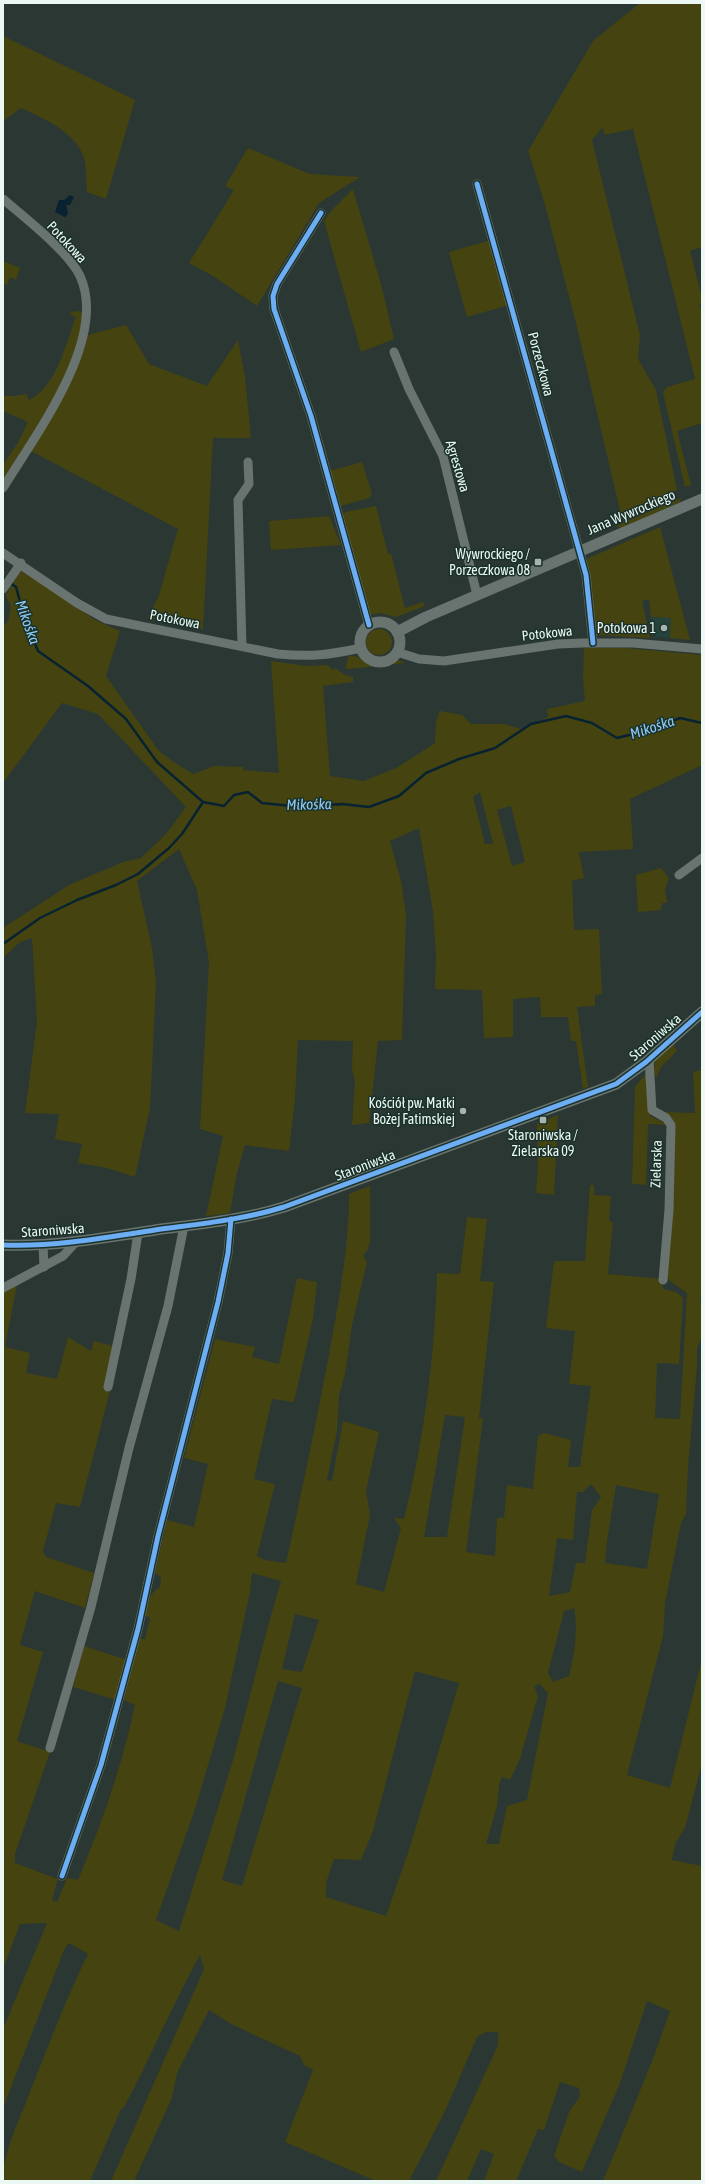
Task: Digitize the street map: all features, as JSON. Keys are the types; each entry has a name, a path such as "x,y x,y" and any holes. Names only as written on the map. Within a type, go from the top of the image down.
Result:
{"street":[{"name":"Porzeczkowa","path":"477,184 586,575 593,643"},
{"name":"Potokowa","path":"3,199 72,262 80,276 85,291 87,316 85,333 75,363 39,430 3,488"},
{"path":"321,214 277,284 274,296 274,309 310,416 369,625"},
{"name":"Agrestowa","path":"394,352 409,389 443,456 478,595"},
{"path":"242,646 238,500 249,484 248,462"},
{"name":"Jana Wywrockiego","path":"397,632 478,595 702,499"},
{"name":"Potokowa","path":"3,552 77,603 106,619 278,654 315,657 361,648"},
{"path":"3,589 21,563"},
{"path":"381,622 393,627 397,632 399,642 397,652 390,659 375,661 366,656 361,648 361,635 369,625 381,622"},
{"name":"Potokowa","path":"397,652 419,659 444,661 558,644 632,643 702,649"},
{"path":"679,875 702,858"},
{"name":"Staroniwska","path":"3,1245 43,1245 138,1233 264,1213 298,1202 601,1091 616,1084 650,1059 702,1012"},
{"name":"Zielarska","path":"650,1059 652,1110 666,1118 671,1125 669,1210 663,1280"},
{"path":"62,1876 101,1765 138,1629 158,1536 218,1302 228,1252 231,1219"},
{"path":"50,1748 91,1607 129,1448 168,1306 184,1226"},
{"path":"108,1387 131,1279 138,1233"},
{"path":"3,1288 63,1256 76,1242"},
{"path":"43,1245 44,1267"}],"shaded area":[{"path":"640,3 702,3 702,247 690,251 702,298 699,307 702,309 702,423 677,431 691,485 685,487 663,392 667,387 695,379 633,129 604,135 603,127 592,140 640,335 638,359 656,390 677,490 621,515 576,323 544,201 528,151 593,41"},
{"path":"3,36 135,100 106,199 87,192 84,158 80,149 66,133 39,116 21,108 3,121"},
{"path":"248,148 310,174 360,177 319,203 257,306 213,276 189,263 234,190 225,186"},
{"path":"353,189 382,288 394,339 361,352 324,221 331,211"},
{"path":"491,240 509,305 467,317 449,252"},
{"path":"3,261 20,268 16,280 10,277 7,285 3,284"},
{"path":"79,311 84,313 79,336 63,379 40,421 3,480 3,465 19,441 28,422 3,411 3,396 26,394 29,400 47,385 54,375 64,352 76,317 70,314 71,312"},
{"path":"126,325 149,364 207,386 238,340 245,377 251,438 213,438 203,629 148,618 159,595 178,529 31,451 82,356 88,335"},
{"path":"362,462 372,494 369,498 341,506 330,471"},
{"path":"681,498 680,502 621,528 616,526"},
{"path":"376,506 388,554 391,554 405,608 423,602 425,606 396,617 380,613 369,615 356,562 342,516 345,512"},
{"path":"329,516 341,545 271,550 269,521"},
{"path":"660,527 690,640 670,638 671,618 651,617 649,599 642,601 650,638 595,635 584,560"},
{"path":"20,571 54,590 95,620 120,631 106,676 158,750 193,774 214,766 243,767 243,770 279,773 271,661 306,666 328,665 333,670 335,668 345,675 353,677 353,682 323,686 330,776 364,781 398,767 435,743 436,721 440,711 462,715 471,724 504,724 521,729 548,717 547,709 585,701 583,678 584,648 626,648 702,655 702,765 630,799 633,849 579,852 584,878 572,881 574,930 599,929 602,994 595,995 595,1006 577,1007 588,1087 583,1089 576,1041 571,1041 568,1017 541,1017 540,997 513,999 513,1037 484,1038 482,990 435,989 436,956 433,911 419,828 390,841 401,881 406,915 402,1040 378,1041 369,1123 352,1125 355,1082 352,1068 353,1041 298,1040 295,1099 289,1151 245,1145 237,1173 230,1213 206,1216 223,1136 200,1129 209,962 197,890 179,849 137,881 152,948 156,983 150,1108 135,1177 107,1168 78,1163 82,1144 55,1139 59,1114 25,1113 37,1022 32,938 20,942 3,958 3,928 69,885 123,862 141,858 165,835 186,807 98,714 62,703 3,783 3,626 8,622 11,607 6,595","holes":["480,792 493,843 492,844 485,844 473,797","511,806 525,862 512,866 497,810"]},
{"path":"651,617 671,618 670,638 656,637"},
{"path":"379,629 388,633 392,642 388,651 379,655 370,651 366,642 370,633"},
{"path":"349,656 357,657 375,664 382,664 396,660 405,663 349,669 345,668"},
{"path":"661,868 669,878 665,889 667,903 662,903 661,910 638,912 636,875"},
{"path":"673,1044 677,1051 661,1067 656,1078 654,1072 655,1060"},
{"path":"702,1070 702,1284 700,1301 702,1302 702,1337 697,1348 697,1367 688,1466 686,1514 681,1523 665,1603 663,1636 627,1775 670,1788 702,1659 702,1763 685,1828 675,1844 672,1860 702,1866 702,2181 603,2181 653,2059 670,2011 647,2001 620,2083 582,2172 559,2162 554,2156 569,2112 580,2096 579,2088 560,2082 544,2130 538,2129 516,2181 484,2181 494,2154 481,2149 467,2181 436,2181 498,2045 498,2032 486,2032 477,2037 446,2109 409,2181 376,2181 285,2142 313,2070 304,2065 300,2056 233,2025 209,2010 177,2073 172,2098 134,2181 111,2181 204,1969 200,1955 134,2088 124,2107 121,2109 90,2181 3,2181 8,2149 64,2007 88,1954 69,1943 64,1950 3,2108 3,2029 47,1923 20,1924 3,1969 3,1292 17,1285 5,1347 30,1353 26,1373 57,1379 68,1337 91,1351 94,1341 113,1346 110,1391 80,1507 56,1503 43,1551 46,1557 94,1573 85,1608 35,1591 20,1645 43,1652 17,1741 50,1752 15,1854 15,1863 58,1879 52,1900 57,1902 67,1878 78,1880 103,1816 118,1772 135,1705 124,1700 139,1639 145,1639 150,1618 144,1615 149,1599 153,1592 160,1587 161,1577 155,1573 167,1520 194,1527 208,1464 184,1458 215,1339 255,1347 252,1357 279,1364 297,1278 317,1282 313,1319 294,1402 272,1399 254,1479 275,1484 257,1556 265,1560 286,1563 336,1319 345,1256 349,1215 349,1194 370,1186 370,1241 368,1250 363,1255 367,1262 352,1325 345,1374 339,1396 337,1431 327,1480 332,1481 343,1421 379,1432 366,1491 370,1515 356,1584 384,1592 401,1528 394,1518 404,1519 423,1428 434,1335 437,1273 460,1274 467,1217 487,1219 480,1281 494,1282 479,1418 483,1418 466,1552 495,1556 497,1518 504,1518 507,1485 533,1489 538,1436 544,1433 571,1440 568,1467 580,1467 591,1386 569,1384 575,1331 546,1328 554,1261 585,1261 590,1185 594,1185 594,1195 611,1196 609,1220 613,1223 608,1274 661,1279 663,1289 676,1292 683,1298 679,1364 657,1363 655,1418 680,1419 687,1293 667,1279 674,1124 661,1112 695,1113 693,1072","holes":["445,1415 465,1417 447,1537 424,1537","591,1484 601,1497 592,1510 585,1563 576,1563 570,1592 549,1596 557,1538 573,1540 577,1492 583,1492","616,1485 659,1494 647,1569 605,1563","252,1573 281,1581 234,1757 179,1931 156,1920 194,1812 225,1708 250,1592","574,1608 576,1625 575,1642 569,1676 553,1682 548,1673 564,1611","295,1614 319,1620 302,1672 282,1669","415,1671 459,1683 410,1847 386,1916 326,1897 326,1883 334,1859 361,1860 373,1831","278,1681 302,1688 242,1886 222,1880","540,1684 548,1693 527,1800 507,1806 499,1844 486,1844 497,1806 499,1785 502,1777 510,1780 520,1759 538,1696 534,1686"]},
{"path":"648,1071 650,1116 669,1125 648,1124 646,1185 632,1184 635,1087"},
{"path":"558,1115 554,1195 536,1193 538,1168 537,1123"},
{"path":"84,1646 127,1660 116,1700 73,1687"}],"water":[{"path":"70,195 74,197 70,205 66,205 68,214 65,217 55,212 59,200 64,200"}],"waterway":[{"name":"Mikośka","path":"3,578 16,587 25,620 38,651 88,686 126,719 157,762 203,802 224,806 234,795 248,792 262,803 302,807 342,804 369,807 399,796 426,773 459,759 495,748 531,724 566,716 592,723 617,738 645,731 680,718 702,723"},
{"path":"3,944 40,918 77,900 116,885 138,874 169,848 182,834 203,802"}],"cycle path":[{"path":"477,184 586,575 593,643"},
{"path":"321,213 277,284 273,296 274,309 311,416 369,625"},
{"path":"3,1245 41,1245 98,1239 204,1224 284,1207 616,1084 646,1062 702,1012"},
{"path":"62,1876 101,1765 138,1629 158,1536 218,1302 228,1253 231,1219"}],"place":[{"name":"Wywrockiego / Porzeczkowa 08","path":"538,562"},
{"name":"Potokowa 1","path":"664,628"},
{"name":"Kościół pw. Matki Bożej Fatimskiej","path":"463,1111"},
{"name":"Staroniwska / Zielarska 09","path":"543,1120"}]}
